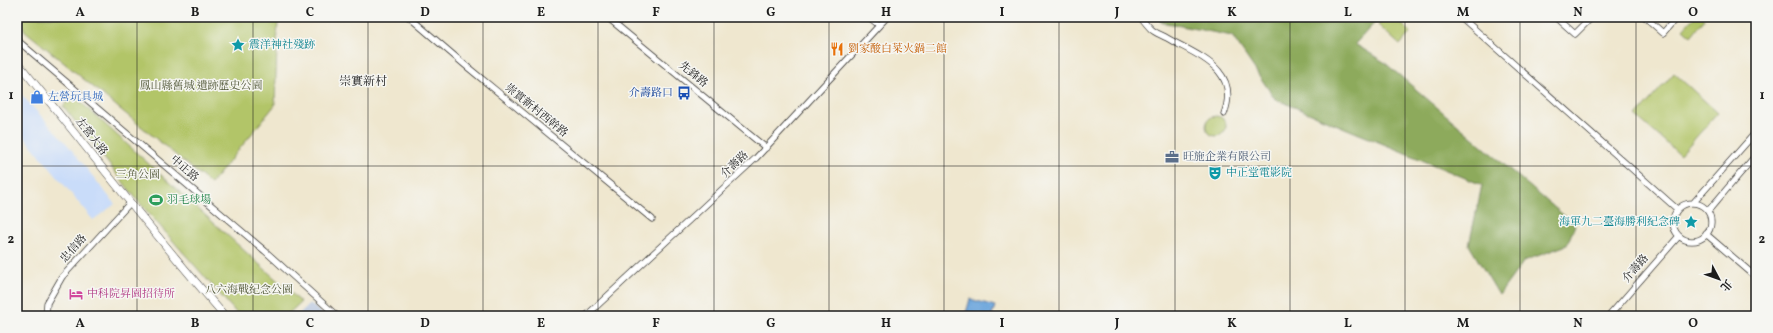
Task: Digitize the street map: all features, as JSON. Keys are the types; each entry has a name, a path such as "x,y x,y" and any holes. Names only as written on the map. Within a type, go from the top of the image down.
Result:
{"street":[{"name":"崇實新村西幹路","path":"409,17 464,65 652,219"},
{"name":"先鋒路","path":"607,17 766,148"},
{"path":"869,17 879,25"},
{"name":"介壽路","path":"586,316 730,184 766,148 887,17"},
{"path":"1141,17 1151,30 1206,59 1215,66 1225,80 1228,93 1228,103 1224,114"},
{"path":"1461,17 1677,209"},
{"path":"1556,17 1575,34 1592,17"},
{"path":"1645,17 1663,33 1677,17"},
{"name":"中正路","path":"17,40 265,252 337,316"},
{"name":"左營大路","path":"17,62 202,291 226,316"},
{"path":"1694,202 1756,132"},
{"path":"1708,211 1756,155"},
{"path":"1694,202 1704,207 1708,211 1711,223 1706,234 1696,240 1684,239 1675,231 1673,220 1677,209 1688,203 1694,202"},
{"name":"忠信路","path":"46,316 47,304 62,277 130,203"},
{"path":"1706,234 1756,277"},
{"name":"介壽路","path":"1609,316 1679,236"}],"shaded area":[{"path":"17,90 67,144 115,204 93,220 17,128"},
{"path":"310,303 324,316 297,316"}],"green space":[{"name":"鳳山縣舊城 遺跡歷史公園","path":"22,17 278,17 275,105 211,184 24,30"},
{"path":"1156,17 1380,17 1355,44 1384,62 1575,225 1567,245 1524,261 1499,295 1469,245 1482,185 1275,99 1232,36 1161,22"},
{"path":"1385,17 1393,17 1411,32 1400,45 1378,25"},
{"path":"1694,17 1703,17 1705,19 1691,36 1683,29"},
{"path":"1674,73 1718,113 1680,155 1636,116"},
{"name":"八六海戰紀念公園","path":"74,96 301,302 286,316 239,316 138,201 63,106"},
{"path":"1216,116 1223,119 1226,126 1223,133 1216,136 1209,133 1206,126 1209,119"}],"water":[{"path":"970,299 995,306 992,316 965,316"}],"place":[{"name":"震洋神社殘跡","path":"238,45"},
{"name":"劉家酸白菜火鍋二館","path":"837,49"},
{"name":"介壽路口","path":"684,93"},
{"name":"左營玩具城","path":"37,97"},
{"name":"旺施企業有限公司","path":"1172,157"},
{"name":"中正堂電影院","path":"1215,173"},
{"name":"羽毛球場","path":"156,200"},
{"name":"海軍九二臺海勝利紀念碑","path":"1691,222"},
{"name":"中科院昇園招待所","path":"76,294"}],"district":[{"name":"崇實新村","path":"363,82"}],"park label":[{"name":"三角公園","path":"138,175"}]}
